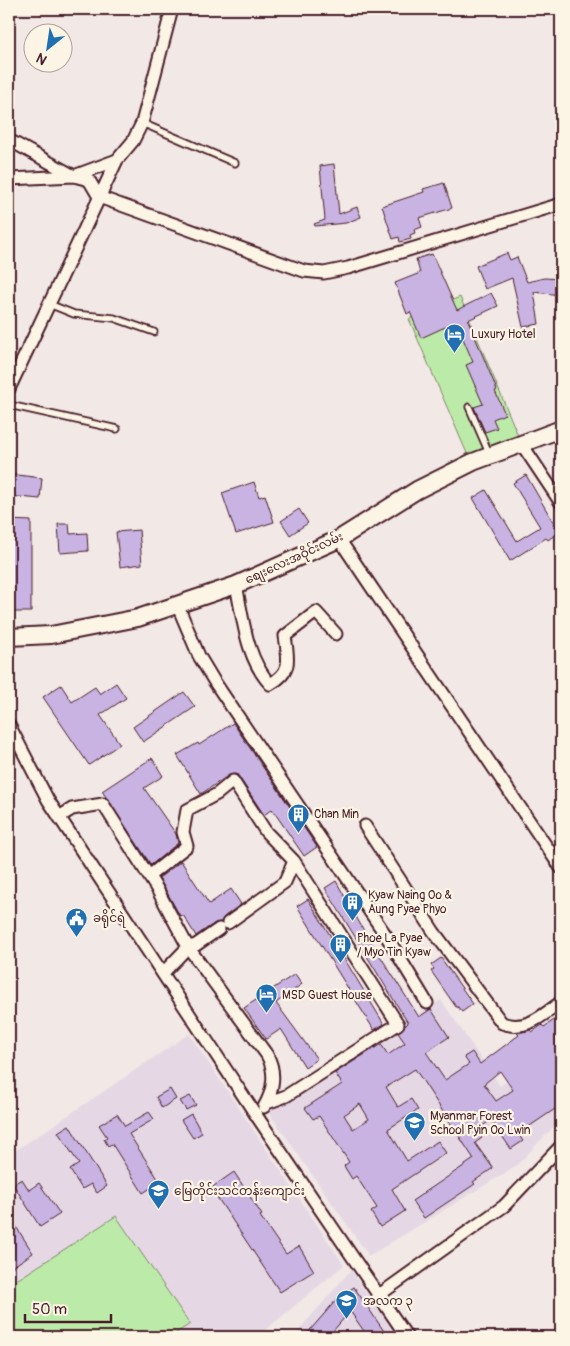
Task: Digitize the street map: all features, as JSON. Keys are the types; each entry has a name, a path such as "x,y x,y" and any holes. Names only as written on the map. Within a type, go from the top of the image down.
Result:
{"street":[{"path":"9,389 117,160 133,141 142,123 172,9"},
{"path":"9,140 74,176 89,180 99,197 304,271 324,273 348,268 561,204"},
{"path":"9,180 74,176 117,160"},
{"name":"စျေးလေးအဝိုင်းလမ်း","path":"9,637 51,635 138,618 236,584 339,539 417,490 490,455 561,429"},
{"path":"521,443 561,503"},
{"path":"339,539 561,868"},
{"path":"236,584 251,652 261,675 270,684 280,679 289,663 285,636 316,612 336,634"},
{"path":"177,604 199,656 214,681 387,937 427,1003"},
{"path":"9,724 48,800 59,817 258,1118 407,1337"},
{"path":"149,876 187,846 183,832 187,810 217,794 233,781 266,832 294,860 398,1024 286,1096 266,1103"},
{"path":"59,817 72,810 103,804 178,924 188,947 268,1055 274,1068 266,1103 258,1118"},
{"path":"365,826 434,932 502,1023 511,1026 534,1022 561,1002"},
{"path":"162,972 188,947 196,945 286,882 294,860"},
{"path":"378,1295 504,1206 561,1146"}],"lane":[{"path":"142,123 236,163"},
{"path":"49,304 74,314 114,318 154,332"},
{"path":"9,405 117,430"},
{"path":"469,407 490,455"}],"shaded area":[{"name":"Myanmar Forest School Pyin Oo Lwin","path":"441,1000 500,1086 561,1046 561,1119 516,1166 369,1256 267,1110"},
{"name":"မြေတိုင်းသင်တန်းကျောင်း","path":"189,1034 344,1265 264,1331 252,1337 9,1337 9,1155"},
{"name":"အလက ၃","path":"351,1270 373,1303 400,1337 293,1337"}],"green space":[{"path":"460,297 519,438 469,458 409,319"},
{"path":"116,1216 190,1324 170,1337 9,1337 9,1285"}],"building":[{"path":"334,164 339,214 357,207 361,217 346,223 315,226 314,224 325,220 320,166"},
{"path":"444,183 452,208 419,218 422,227 414,230 415,233 410,235 411,239 400,242 399,237 393,239 382,206 424,192 423,189"},
{"path":"507,253 510,260 517,257 527,282 544,278 561,279 561,295 534,292 539,324 523,327 512,278 485,289 476,266"},
{"path":"432,254 457,310 491,293 498,306 468,320 505,414 493,419 497,428 485,432 474,407 483,404 466,365 473,362 456,322 421,338 410,312 407,314 395,283 420,273 416,259"},
{"path":"9,474 42,478 40,499 9,496"},
{"path":"526,475 559,532 510,561 473,498 486,490 517,541 540,527 513,483"},
{"path":"254,482 259,497 265,495 274,522 236,534 222,493"},
{"path":"299,509 308,523 290,535 281,521"},
{"path":"9,520 31,521 31,612 9,612"},
{"path":"58,524 69,524 70,534 87,533 88,551 60,553"},
{"path":"139,530 142,564 120,567 116,532"},
{"path":"116,683 126,698 100,715 120,744 89,765 43,697 61,685 72,702 95,687 100,694"},
{"path":"184,692 195,707 143,742 133,727"},
{"path":"233,723 317,847 304,856 272,809 264,815 237,774 229,775 201,794 177,755 198,743 199,745"},
{"path":"152,758 163,776 144,788 176,834 178,843 151,865 102,791"},
{"path":"181,861 209,904 231,889 241,904 224,917 221,922 215,923 196,936 183,915 180,916 159,878"},
{"path":"336,881 363,929 419,1017 431,1009 449,1037 426,1052 445,1080 469,1064 464,1057 472,1052 480,1064 519,1035 517,1033 531,1030 532,1032 542,1025 544,1027 561,1015 561,1105 518,1134 523,1141 511,1149 491,1120 477,1130 482,1138 475,1143 493,1168 473,1182 475,1184 424,1218 412,1201 474,1159 415,1069 386,1087 398,1107 411,1099 418,1110 388,1129 407,1161 438,1141 446,1153 392,1189 405,1211 380,1227 371,1212 377,1208 356,1176 352,1179 344,1166 349,1162 319,1116 313,1119 305,1108 342,1084 335,1073 381,1044 388,1055 405,1043 398,1033 408,1023 325,888","holes":["500,1071 513,1090 496,1101 484,1084","360,1104 369,1119 353,1129 344,1115"]},
{"path":"308,899 384,1024 374,1030 297,906"},
{"path":"441,958 473,1004 462,1012 456,1007 431,971 434,969 431,965"},
{"name":"MSD Guest House","path":"295,974 302,984 276,1003 317,1059 305,1067 281,1029 266,1039 244,1008"},
{"path":"170,1089 176,1099 162,1108 156,1097"},
{"path":"190,1096 196,1105 186,1110 180,1101"},
{"path":"149,1112 154,1119 129,1134 160,1182 143,1193 112,1144 108,1146 104,1139 107,1137 99,1125 117,1114 125,1126"},
{"path":"191,1114 202,1133 193,1138 181,1120"},
{"path":"69,1125 107,1186 97,1193 91,1184 82,1189 70,1170 79,1164 58,1132"},
{"path":"234,1172 262,1215 260,1216 286,1254 299,1246 314,1271 280,1292 211,1188"},
{"path":"22,1179 29,1190 39,1183 60,1214 40,1227 13,1184"},
{"path":"15,1225 33,1253 9,1269 9,1229"},
{"path":"354,1287 388,1337 368,1337 350,1311 328,1337 304,1337 338,1298"}],"place":[{"name":"Luxury Hotel","path":"455,353"},
{"name":"Chan Min","path":"298,833"},
{"name":"Kyaw Naing Oo & Aung Pyae Phyo","path":"352,921"},
{"name":"ခရိုင်ရဲ","path":"77,937"},
{"name":"Phoe La Pyae / Myo Tin Kyaw","path":"341,964"},
{"name":"MSD Guest House","path":"266,1014"},
{"name":"Myanmar Forest School Pyin Oo Lwin","path":"414,1142"},
{"name":"မြေတိုင်းသင်တန်းကျောင်း","path":"158,1210"},
{"name":"အလက ၃","path":"347,1320"}]}
